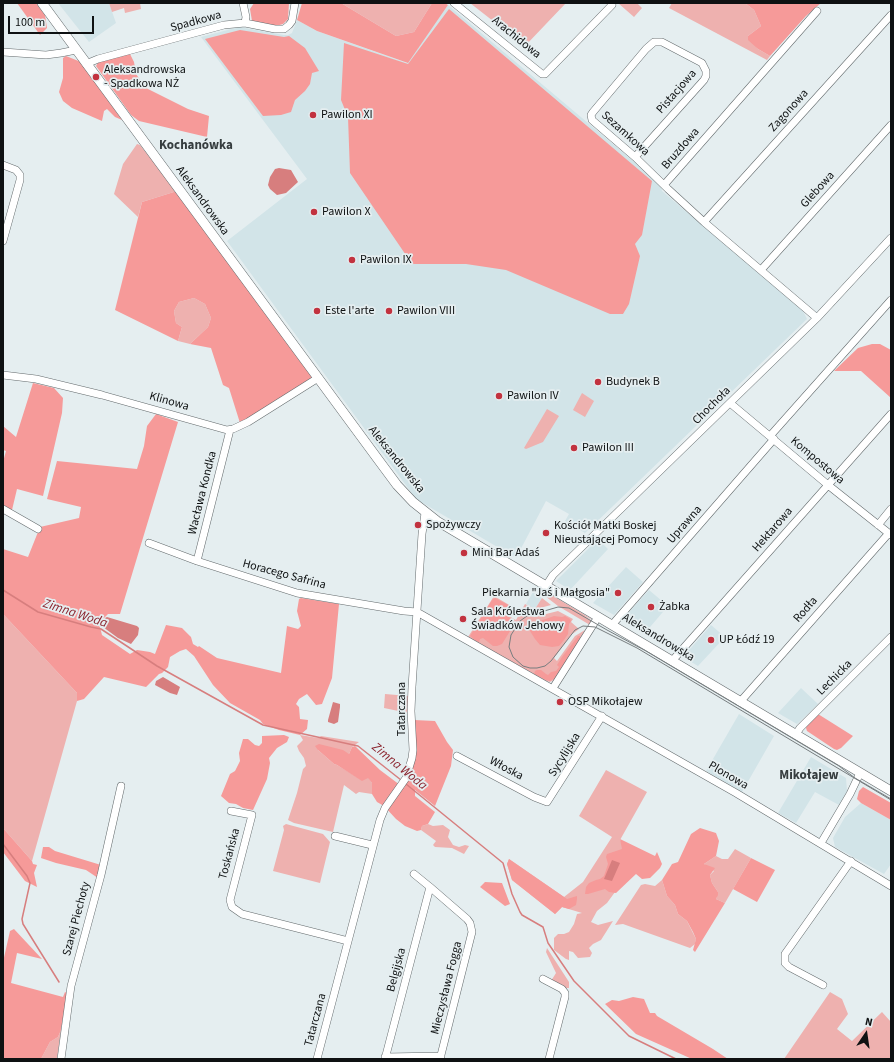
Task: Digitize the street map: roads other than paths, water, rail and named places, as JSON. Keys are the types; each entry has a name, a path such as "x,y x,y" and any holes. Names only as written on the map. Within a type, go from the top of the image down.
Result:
{"main road":[{"name":"Aleksandrowska","path":"42,3 318,378 396,483 410,499 425,512 546,586 891,791"}],"street":[{"path":"243,3 246,17 245,23"},
{"name":"Spadkowa","path":"86,64 98,59 224,25 245,23 275,29 284,29 292,21 295,3"},
{"name":"Arachidowa","path":"454,3 542,74 544,74 612,5"},
{"name":"Bruzdowa","path":"817,11 664,185 704,222 817,318"},
{"name":"Zagonowa","path":"704,222 891,16"},
{"name":"Pistacjowa","path":"591,115 646,49 654,42 660,41 666,43 702,64 706,71 704,80 635,156"},
{"path":"3,52 46,55 76,50"},
{"name":"Sezamkowa","path":"591,115 592,120 635,156 664,185"},
{"name":"Glebowa","path":"761,270 891,125"},
{"path":"3,165 19,172 20,183 3,241"},
{"name":"Chochoła","path":"546,586 553,575 817,318 891,238"},
{"name":"Uprawna","path":"612,625 891,300"},
{"name":"Klinowa","path":"3,375 36,379 102,395 218,428 230,430"},
{"path":"230,430 248,422 318,378"},
{"name":"Kompostowa","path":"730,403 828,485 890,534"},
{"name":"Hektarowa","path":"672,661 891,414"},
{"name":"Wacława Kondka","path":"197,561 230,430"},
{"path":"3,509 38,529"},
{"path":"878,525 891,509"},
{"name":"Tatarczana","path":"317,1059 372,845 382,814 406,778 413,750 411,703 422,534 425,512"},
{"name":"Rodła","path":"740,702 890,534"},
{"name":"Horacego Safrina","path":"149,543 197,561 297,593 417,612"},
{"name":"Plonowa","path":"417,612 602,716 821,843 891,886"},
{"path":"553,688 598,616"},
{"path":"416,629 421,623 431,620"},
{"name":"Lechicka","path":"796,734 800,728 891,637"},
{"name":"Sycylijska","path":"545,802 549,801 602,716"},
{"name":"Włoska","path":"457,756 545,802"},
{"path":"821,843 850,794 860,773"},
{"name":"Szarej Piechoty","path":"61,1059 71,986 101,875 122,786"},
{"name":"Toskańska","path":"231,811 252,815 230,900 232,907 242,914 348,940"},
{"path":"335,836 372,845"},
{"path":"823,985 789,967 785,963 785,954 851,862"},
{"path":"414,874 430,887"},
{"name":"Mieczysława Fogga","path":"430,887 470,923 472,932 441,1058"},
{"name":"Belgijska","path":"385,1058 430,887"},
{"path":"543,979 562,989 565,993 549,1059"},
{"path":"385,1058 441,1058"}],"waterway":[{"name":"Zimna Woda","path":"3,590 38,612 101,629 157,666 263,725 358,746 401,780"},
{"name":"Zimna Woda","path":"406,784 503,863 512,894 520,912 522,915 543,927 548,943 574,981 629,1036 676,1059"},
{"path":"3,844 27,876 30,883 22,919 23,924 59,982"}],"tram line":[{"path":"891,799 855,778 839,766 646,651 569,608 558,607 527,616 520,621 511,635 509,647 513,657 523,666 537,668 545,666 551,661 575,630 583,626 595,627 637,648 891,800"}],"place":[{"name":"Aleksandrowska - Spadkowa NŻ","path":"96,77"},
{"name":"Pawilon XI","path":"313,115"},
{"name":"Pawilon X","path":"314,212"},
{"name":"Pawilon IX","path":"352,260"},
{"name":"Este l'arte","path":"317,311"},
{"name":"Pawilon VIII","path":"389,311"},
{"name":"Budynek B","path":"598,382"},
{"name":"Pawilon IV","path":"499,396"},
{"name":"Pawilon III","path":"574,448"},
{"name":"Spożywczy","path":"418,525"},
{"name":"Kościół Matki Boskej Nieustającej Pomocy","path":"546,533"},
{"name":"Mini Bar Adaś","path":"464,553"},
{"name":"Piekarnia \"Jaś i Małgosia\"","path":"618,593"},
{"name":"Żabka","path":"651,607"},
{"name":"Sala Królestwa Świadków Jehowy","path":"463,619"},
{"name":"UP Łódź 19","path":"711,640"},
{"name":"OSP Mikołajew","path":"560,702"}],"district":[{"name":"Kochanówka","path":"196,146"},
{"name":"Mikołajew","path":"809,776"}]}
